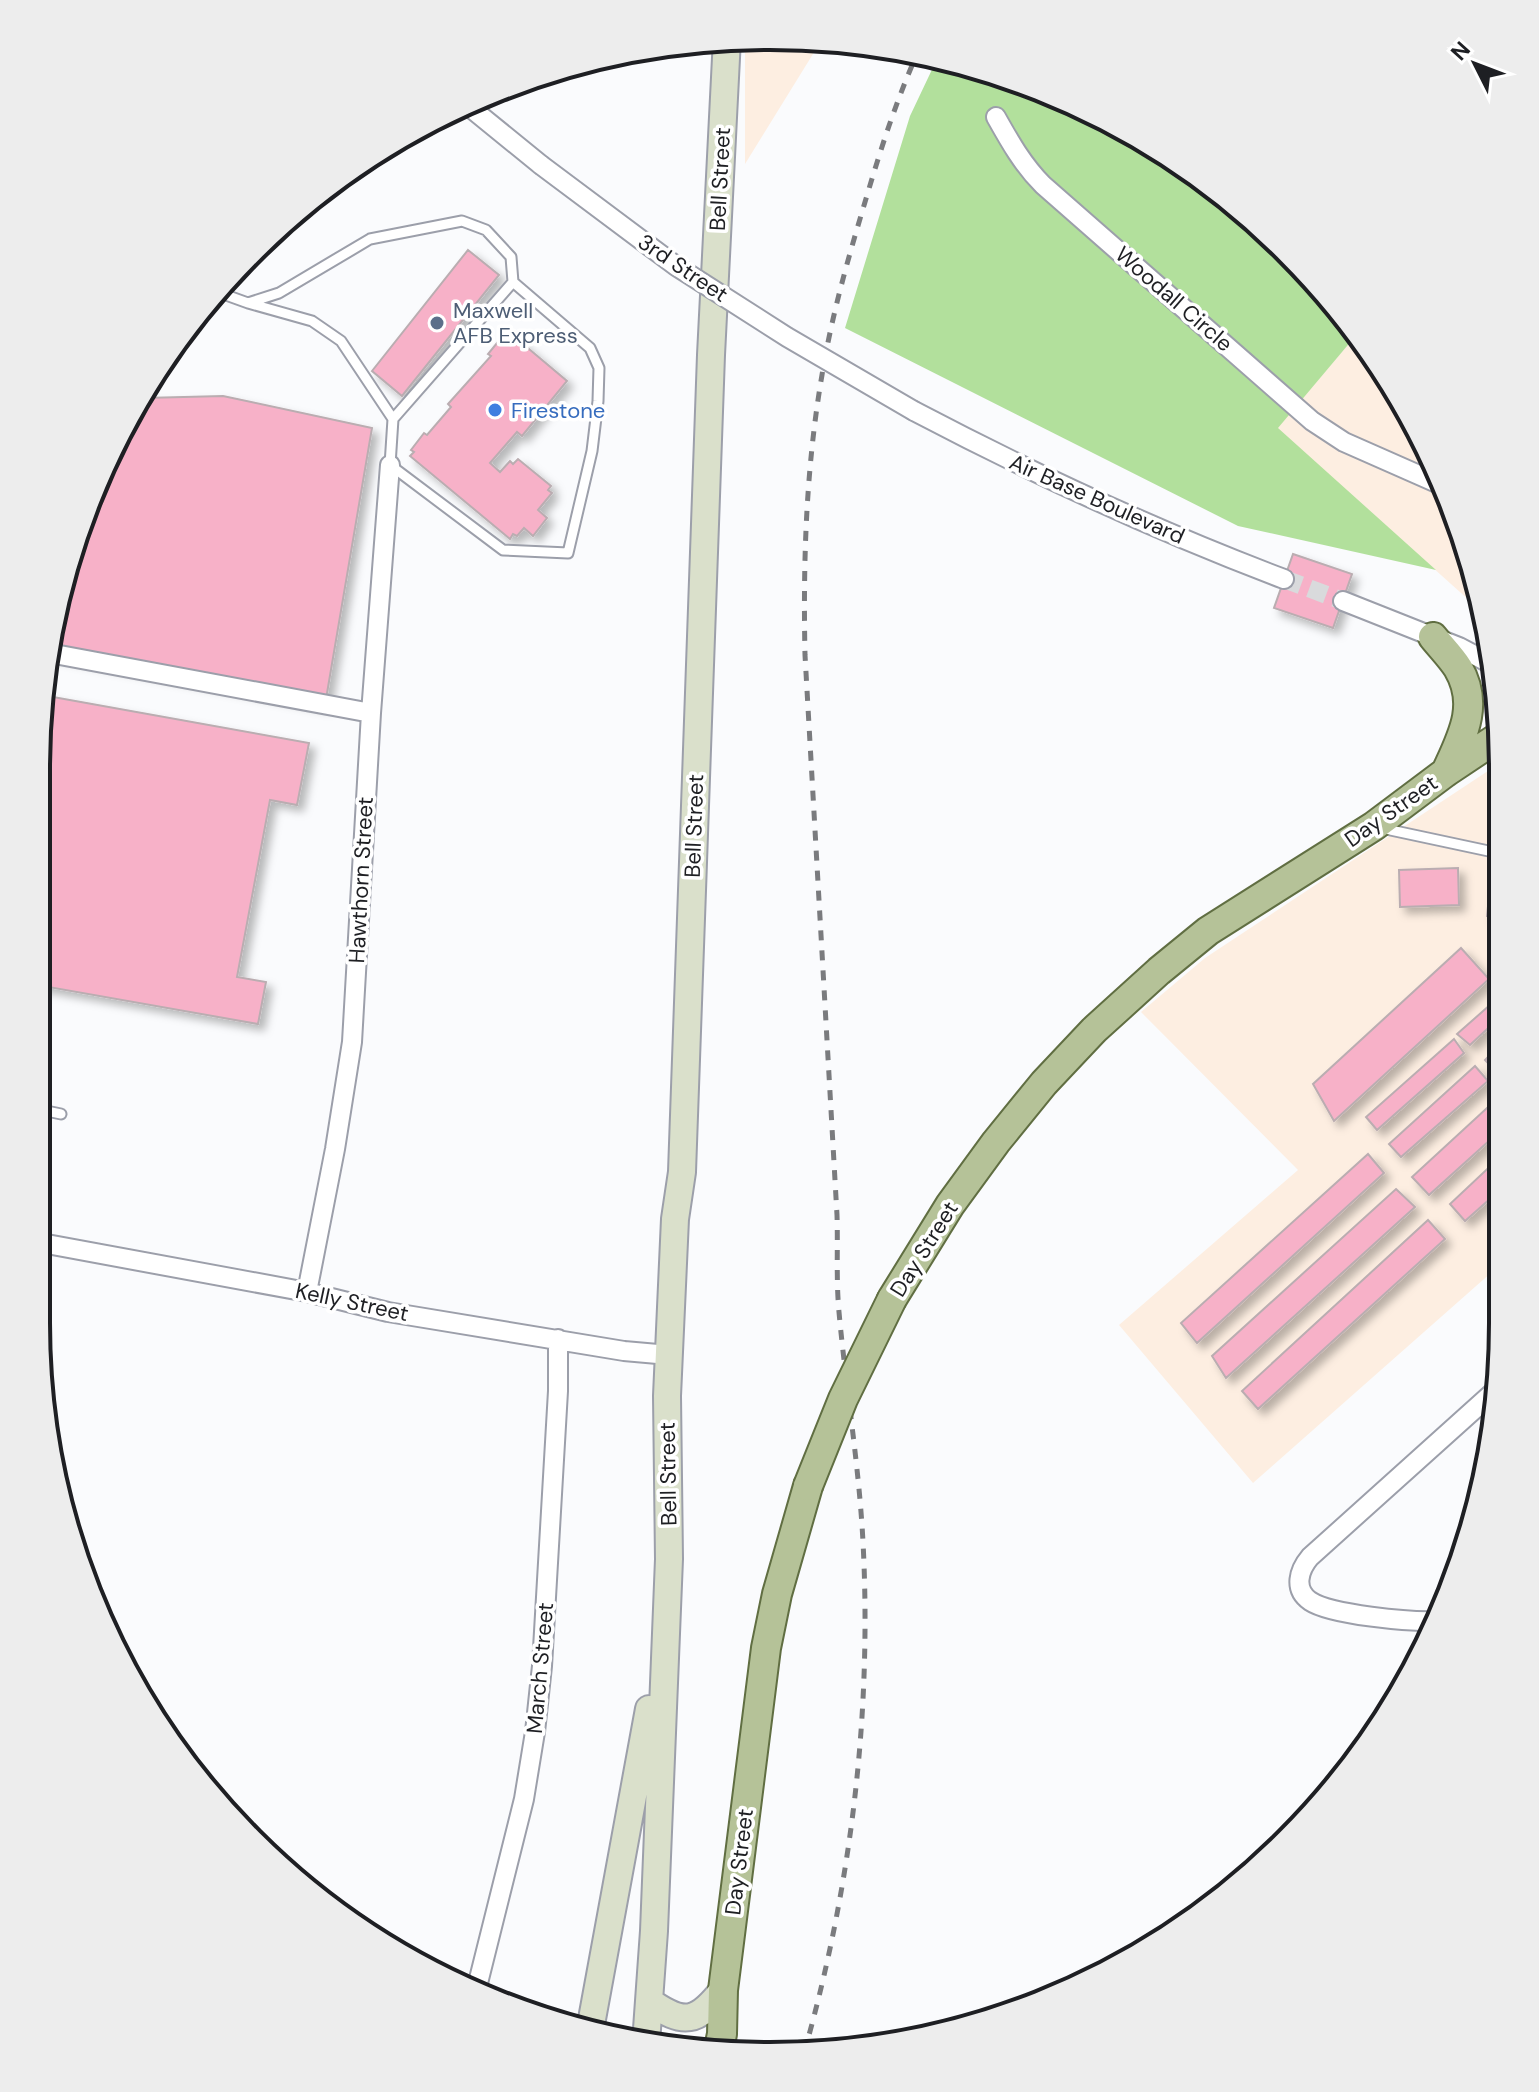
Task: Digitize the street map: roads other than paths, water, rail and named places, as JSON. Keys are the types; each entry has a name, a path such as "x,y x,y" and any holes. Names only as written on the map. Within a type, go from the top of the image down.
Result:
{"main road":[{"name":"Bell Street","path":"647,2031 654,1931 669,1559 667,1396 675,1219 682,1172 711,355 726,52"},
{"path":"1433,637 1458,669 1468,693 1468,718 1454,766 1489,760"},
{"name":"Day Street","path":"721,2040 723,1990 766,1648 777,1594 808,1486 843,1399 892,1299 950,1205 996,1142 1044,1083 1094,1030 1208,931 1374,826 1488,744"},
{"name":"Bell Street","path":"592,2019 666,1615"},
{"path":"649,2001 674,2016 694,2017 708,2009 723,1990"},
{"name":"Day Street","path":"703,2038 711,2027 723,1990"}],"street":[{"name":"3rd Street","path":"477,113 676,266 787,337 914,411"},
{"name":"Woodall Circle","path":"996,117 1030,172 1312,421 1344,442 1427,479"},
{"name":"Air Base Boulevard","path":"914,411 1085,496 1284,579"},
{"name":"Hawthorn Street","path":"307,1292 352,1042 371,713 390,465"},
{"path":"1343,601 1480,658"},
{"path":"60,655 371,713"},
{"name":"Kelly Street","path":"50,1245 307,1292 388,1312 624,1351 669,1355"},
{"name":"March Street","path":"479,1980 524,1799 535,1732 555,1452 558,1339"},
{"path":"1424,1620 1367,1616 1323,1606 1303,1594 1299,1576 1303,1565 1484,1400"}],"lane":[{"path":"228,296 248,303 312,321 341,341 393,419 390,465 503,550 568,553 592,451 599,368 590,348 513,282 511,257 486,230 462,221 370,239 279,293 248,303"},
{"path":"393,419 513,282"},
{"path":"1374,826 1489,851"},
{"path":"50,1112 61,1114"}],"tunnel":[{"path":"1284,579 1343,601"}],"railway":[{"path":"807,2040 846,1864 861,1736 865,1607 861,1513 838,1300 837,1215 805,655 807,515 812,445 836,306 879,157 913,65"}],"place":[{"name":"Maxwell AFB Express","path":"437,323"},
{"name":"Firestone","path":"495,410"}]}
